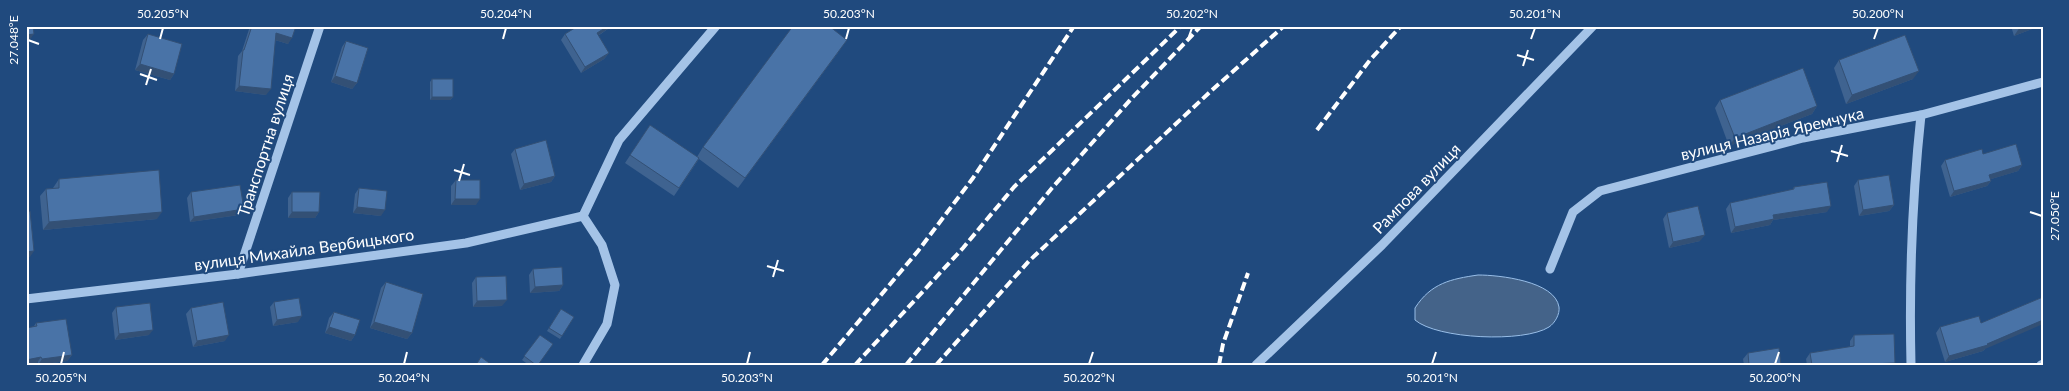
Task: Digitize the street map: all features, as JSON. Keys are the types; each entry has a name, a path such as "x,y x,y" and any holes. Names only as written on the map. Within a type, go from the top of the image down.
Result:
{"street":[{"name":"Транспортна вулиця","path":"238,274 320,26"},
{"path":"583,365 607,324 615,285 602,245 582,216 619,140 716,26"},
{"name":"Рампова вулиця","path":"1256,365 1382,245 1593,26"},
{"name":"вулиця Назарія Яремчука","path":"1550,269 1573,212 1600,191 1803,138 1920,115 2043,82"},
{"path":"1911,365 1909,293 1913,190 1920,115"},
{"name":"вулиця Михайла Вербицького","path":"26,300 466,243 582,216"}],"water":[{"path":"1478,275 1512,278 1537,285 1548,291 1555,298 1559,307 1557,318 1549,327 1537,332 1501,337 1460,335 1426,326 1415,320 1415,308 1435,288 1459,278"}],"building":[{"path":"26,26 33,26 34,34 26,35"},
{"path":"252,26 296,26 292,38 276,33 271,89 239,86 243,50"},
{"path":"578,26 608,26 597,33 609,53 585,67 565,34"},
{"path":"793,26 829,26 847,40 745,178 703,147"},
{"path":"148,34 182,44 174,74 140,64"},
{"path":"1905,35 1919,71 1852,95 1839,60"},
{"path":"346,41 368,48 357,83 335,76"},
{"path":"1803,68 1817,106 1735,138 1720,100"},
{"path":"432,79 453,79 453,97 432,97"},
{"path":"650,125 699,158 679,188 630,155"},
{"path":"546,140 555,176 524,184 515,149"},
{"path":"2016,144 2022,165 1989,175 1991,181 1954,191 1945,160 1982,149 1983,154"},
{"path":"159,170 162,212 49,222 46,189 59,188 59,179"},
{"path":"1889,175 1894,205 1863,210 1858,180"},
{"path":"456,180 480,180 480,199 455,199"},
{"path":"1827,182 1831,206 1773,215 1774,219 1735,227 1730,203 1794,189 1794,187"},
{"path":"240,185 244,209 194,217 191,192"},
{"path":"359,188 387,191 385,210 357,207"},
{"path":"292,192 320,192 319,212 292,212"},
{"path":"1698,206 1705,235 1673,242 1667,213"},
{"path":"30,211 34,251 26,252 26,212"},
{"path":"562,267 563,285 535,287 533,269"},
{"path":"506,276 507,300 477,301 476,277"},
{"path":"386,282 423,294 412,333 374,322"},
{"path":"2043,297 2043,320 1988,345 1949,356 1940,327 1979,316 1981,323"},
{"path":"299,298 302,316 277,320 274,302"},
{"path":"223,302 229,335 197,341 191,308"},
{"path":"150,303 153,330 119,334 116,307"},
{"path":"561,309 574,317 562,336 549,328"},
{"path":"334,312 360,320 355,335 329,327"},
{"path":"66,319 72,355 26,360 26,328 37,326 36,323"},
{"path":"1894,334 1895,363 1812,365 1810,353 1854,346 1854,335"},
{"path":"540,335 553,344 538,365 536,365 524,356"},
{"path":"1779,348 1781,365 1749,365 1748,353"},
{"path":"481,357 492,365 476,365"}],"railway":[{"path":"822,365 918,251 973,178 1074,26"},
{"path":"855,365 963,248 1014,187 1181,26"},
{"path":"906,365 1052,188 1131,99 1201,26"},
{"path":"936,365 1029,261 1211,91 1284,26"},
{"path":"1317,130 1370,60 1401,26"},
{"path":"1219,365 1223,344 1248,273"}]}
